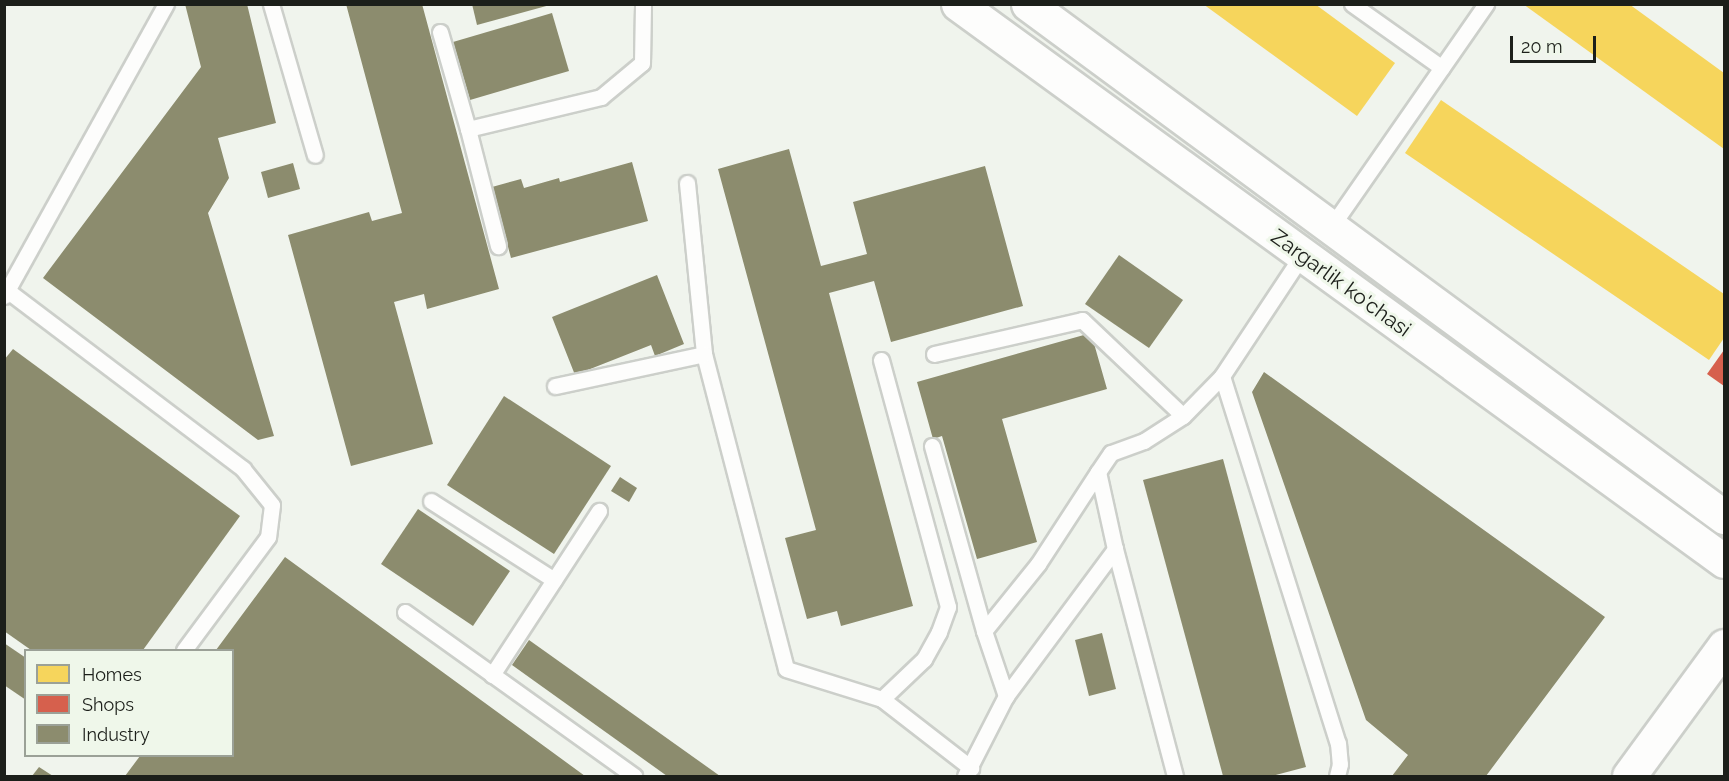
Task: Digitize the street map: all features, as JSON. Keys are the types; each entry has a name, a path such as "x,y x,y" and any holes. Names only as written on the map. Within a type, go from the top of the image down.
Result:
{"main road":[{"name":"Zargarlik ko'chasi","path":"958,4 1725,561"},
{"name":"Zargarlik ko'chasi","path":"1028,4 1725,517"},
{"path":"1629,777 1725,646"}],"lane":[{"path":"166,4 6,293 243,469 272,506 268,537 185,649"},
{"path":"271,4 315,154"},
{"path":"468,129 601,98 642,63 643,4"},
{"path":"1352,4 1442,68"},
{"path":"1331,227 1486,4"},
{"path":"440,32 498,246"},
{"path":"687,183 704,354 786,669 882,699 968,772 1006,696 1115,549"},
{"path":"984,631 1038,564 1111,453 1144,441 1183,416 1222,376 1302,255"},
{"path":"934,354 1082,320 1183,416"},
{"path":"555,386 704,354"},
{"path":"881,360 948,607 924,659 882,699"},
{"path":"1222,376 1338,743 1340,764 1337,777"},
{"path":"932,446 984,631 1006,696"},
{"path":"1098,472 1115,549 1175,777"},
{"path":"431,501 554,580"},
{"path":"492,675 599,511"},
{"path":"405,612 634,777"}],"building: Homes":[{"path":"1203,4 1315,4 1395,63 1357,116"},
{"path":"1523,4 1629,4 1724,73 1724,149"},
{"path":"1441,100 1724,294 1724,338 1709,360 1405,153"}],"building: Shops":[{"path":"1724,350 1724,386 1707,374"}],"building: Industry":[{"path":"185,4 247,4 276,123 218,138 229,178 208,213 274,436 258,440 43,278 201,67"},
{"path":"346,4 422,4 499,289 427,309 424,294 394,302 433,444 351,466 288,235 369,212 372,221 402,213"},
{"path":"472,4 550,4 550,5 477,25"},
{"path":"552,13 569,71 470,100 453,42"},
{"path":"789,149 821,266 867,254 853,202 985,166 1023,306 891,342 874,281 829,293 913,606 841,626 837,611 807,619 785,538 816,530 718,169"},
{"path":"632,162 648,221 511,258 492,187 521,179 524,188 559,178 560,182"},
{"path":"293,163 300,189 268,198 261,172"},
{"path":"1119,255 1183,300 1149,348 1085,304"},
{"path":"657,275 684,344 655,356 651,345 575,375 552,317"},
{"path":"1091,333 1107,389 1002,419 1037,542 977,559 942,436 933,439 917,382"},
{"path":"13,349 240,516 144,649 30,649 4,631 4,360"},
{"path":"1264,372 1605,617 1486,776 1392,776 1408,755 1366,720 1252,392"},
{"path":"504,396 611,466 554,554 447,485"},
{"path":"1223,459 1306,767 1272,776 1223,776 1143,480"},
{"path":"620,477 637,488 629,502 611,491"},
{"path":"418,509 510,571 473,626 381,564"},
{"path":"285,557 585,776 125,776 139,757 234,757 234,649 217,649"},
{"path":"1102,633 1116,689 1089,696 1075,640"},
{"path":"529,640 720,776 667,776 512,665"},
{"path":"4,643 24,657 24,699 4,685"},
{"path":"39,767 53,776 32,776"}]}
